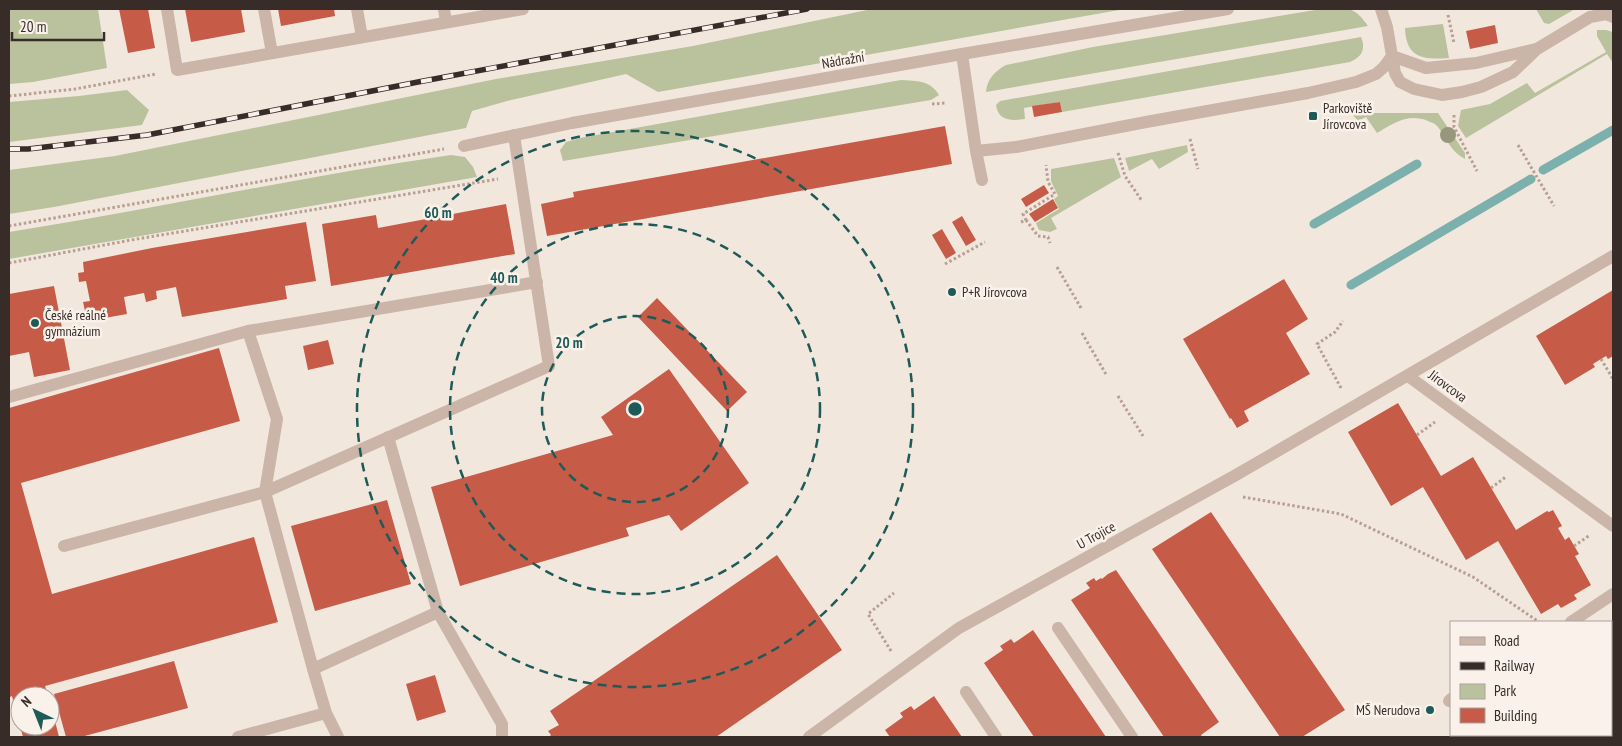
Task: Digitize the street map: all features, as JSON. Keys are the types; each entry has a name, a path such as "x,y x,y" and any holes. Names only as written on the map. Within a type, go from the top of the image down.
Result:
{"street":[{"path":"167,9 177,70 523,9"},
{"path":"264,9 272,53"},
{"path":"357,9 362,37"},
{"path":"444,9 446,22"},
{"name":"Nádražní","path":"464,146 514,135 962,54 1228,9"},
{"path":"1381,9 1387,27 1395,73 1400,82 1414,89 1442,95 1481,87 1513,72 1537,48 1590,17 1606,14 1613,17"},
{"path":"1392,56 1426,68 1476,63 1537,48"},
{"path":"962,54 982,180"},
{"path":"976,151 1016,147 1308,93 1356,82 1376,74 1392,56"},
{"path":"64,546 265,492 549,366 514,135"},
{"name":"Jírovcova","path":"1613,256 1408,376 1613,526"},
{"path":"9,398 248,331 537,282"},
{"path":"248,331 277,419 265,492 313,669 326,712 338,737"},
{"name":"U Trojice","path":"809,737 959,628 1208,491 1408,376"},
{"path":"388,437 438,612 502,724 502,737"},
{"path":"1572,621 1613,594"},
{"path":"313,669 438,612"},
{"path":"1058,628 1132,737"},
{"path":"966,692 996,737"},
{"path":"238,737 326,712"}],"path":[{"path":"1448,15 1454,47"},
{"path":"9,96 75,88 177,70"},
{"path":"932,104 951,103"},
{"path":"1454,114 1454,127 1477,171"},
{"path":"1190,139 1198,169"},
{"path":"1518,145 1554,206"},
{"path":"9,226 464,146"},
{"path":"1118,153 1125,176 1142,201"},
{"path":"1046,165 1048,182 1055,194 1023,214 1038,236 1048,237 1050,242"},
{"path":"9,263 131,240 521,175"},
{"path":"1021,222 1026,220"},
{"path":"945,264 985,242"},
{"path":"1057,267 1081,308"},
{"path":"1342,321 1335,332 1317,344 1353,408"},
{"path":"1082,333 1107,376"},
{"path":"1601,359 1613,379"},
{"path":"1118,396 1143,436"},
{"path":"1208,491 1341,514 1473,577 1538,621"},
{"path":"894,592 868,614 902,668"}],"green space":[{"path":"9,9 98,9 107,68 33,82 9,84"},
{"path":"872,9 1125,9 658,92 626,74 507,101 472,111 466,128 9,214 9,170 115,156 496,79 693,46"},
{"path":"1321,9 1348,9 1358,14 1368,26 986,92 992,76 1006,65 1093,47"},
{"path":"1536,9 1575,9 1549,24 1544,23"},
{"path":"1443,24 1449,58 1424,57 1418,55 1409,46 1405,28"},
{"path":"1597,30 1613,32 1613,63 1607,54 1466,138 1458,126 1461,110 1490,104 1527,83 1535,93 1606,52 1597,36"},
{"path":"1361,37 1362,52 1350,62 1062,112 1060,102 1024,108 1025,119 1020,120 1006,119 997,110 996,105 1000,101"},
{"path":"901,80 918,81 927,84 932,86 939,95 931,100 563,161 560,150 566,142 580,138"},
{"path":"127,90 149,110 142,125 9,142 9,102"},
{"path":"1364,113 1438,113 1465,153 1465,159 1453,149 1438,127 1433,123 1414,118 1401,120 1377,133 1366,117 1358,121 1353,115"},
{"path":"1187,145 1188,152 1159,169 1152,159 1129,171 1125,158"},
{"path":"451,155 465,157 473,167 477,177 9,259 9,232 396,163"},
{"path":"1114,158 1121,177 1051,218 1057,229 1050,232 1039,230 1036,223 1059,209 1054,199 1058,196 1051,181 1051,169"}],"building":[{"path":"119,9 148,9 155,48 128,53"},
{"path":"185,9 241,9 245,32 191,42"},
{"path":"278,9 334,9 335,16 281,26"},
{"path":"1495,25 1498,43 1470,49 1466,31"},
{"path":"1060,102 1062,112 1034,117 1032,106"},
{"path":"945,126 952,164 547,236 541,204 574,197 573,192"},
{"path":"1044,185 1049,193 1026,207 1021,199"},
{"path":"1053,199 1058,208 1035,222 1029,214"},
{"path":"506,204 515,254 331,286 322,224 376,215 378,228"},
{"path":"962,216 976,240 966,246 952,222"},
{"path":"306,222 316,281 285,286 287,299 182,317 176,287 156,291 157,299 146,302 144,293 124,297 127,314 93,320 92,310 85,311 83,302 90,301 86,281 79,282 78,273 84,272 83,262 152,248"},
{"path":"942,229 956,253 946,259 932,235"},
{"path":"1284,279 1308,319 1286,333 1310,374 1244,411 1249,421 1237,428 1183,339"},
{"name":"České reálné gymnázium","path":"54,286 70,370 34,377 29,352 9,356 9,294"},
{"path":"1613,290 1613,356 1608,359 1606,356 1601,359 1593,364 1595,367 1565,385 1536,336"},
{"path":"657,298 747,392 727,411 638,317"},
{"path":"328,340 334,364 308,370 303,346"},
{"path":"219,348 240,421 21,483 52,594 254,537 278,622 45,686 10,686 10,697 9,408"},
{"path":"669,369 749,483 681,531 669,515 626,528 629,536 460,586 431,487 613,435 601,417"},
{"path":"1398,403 1441,476 1473,457 1516,530 1547,511 1553,510 1562,526 1558,528 1565,540 1569,537 1579,554 1575,556 1591,585 1574,595 1577,599 1561,608 1558,604 1541,614 1498,541 1466,560 1423,487 1391,506 1348,432"},
{"path":"387,500 411,584 315,611 291,526"},
{"path":"1211,512 1345,710 1302,737 1280,737 1152,549"},
{"path":"777,555 842,650 716,737 549,737 551,735 548,731 559,725 550,711"},
{"path":"1116,570 1219,722 1201,735 1202,737 1164,737 1071,600 1090,588 1086,583 1094,578 1096,581 1102,579"},
{"path":"1613,622 1612,692 1612,623"},
{"path":"1033,630 1106,737 1034,737 984,663 1003,650 1000,646 1011,639 1014,643"},
{"path":"174,661 188,708 81,737 66,737 60,716 60,692"},
{"path":"435,675 446,712 417,721 406,684"},
{"path":"934,696 962,737 890,737 885,730 903,717 900,713 911,706 914,710"},
{"path":"23,736 59,737 23,737"}],"waterway":[{"path":"1543,170 1613,130"},
{"path":"1314,224 1417,164"},
{"path":"1351,285 1531,179"}],"railway":[{"path":"9,149 28,149 147,135 807,9"}],"place":[{"name":"Parkoviště Jírovcova","path":"1313,116"},
{"name":"P+R Jírovcova","path":"952,292"},
{"name":"České reálné gymnázium","path":"35,323"},
{"name":"MŠ Nerudova","path":"1430,710"}]}
